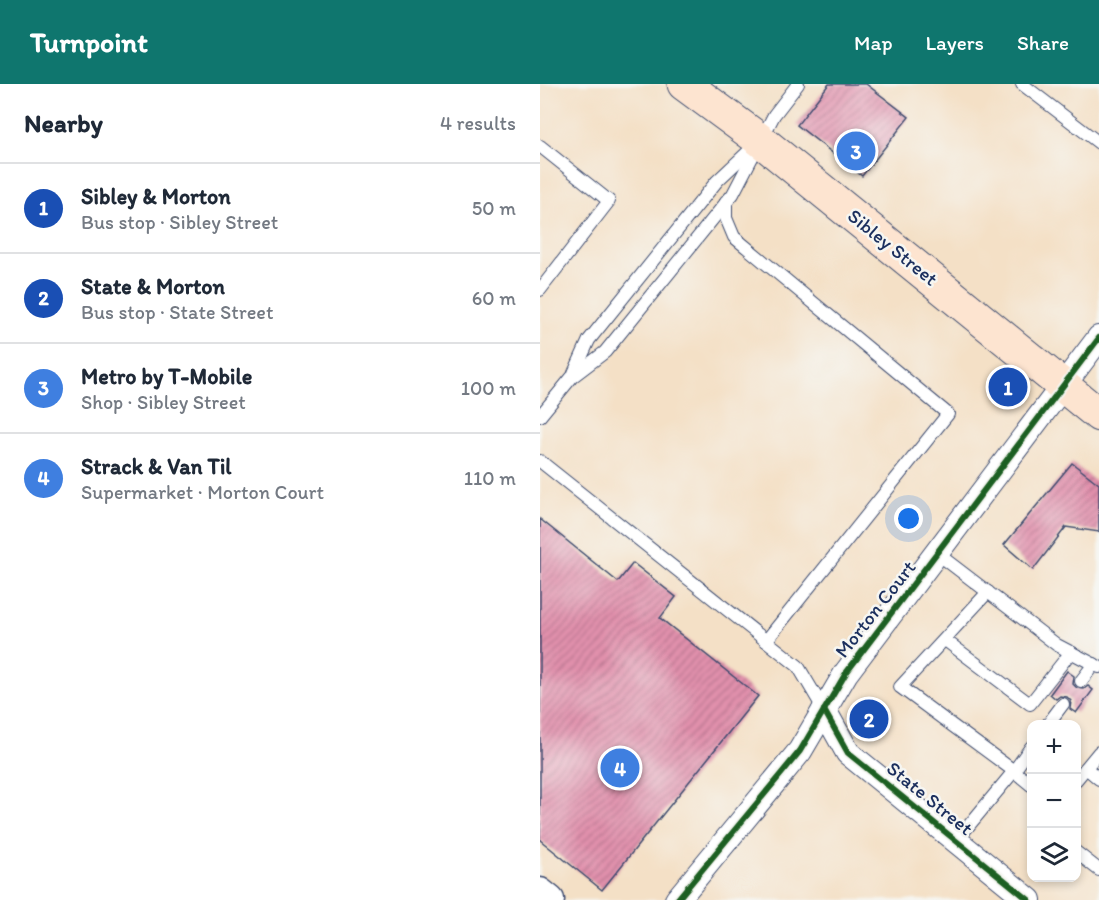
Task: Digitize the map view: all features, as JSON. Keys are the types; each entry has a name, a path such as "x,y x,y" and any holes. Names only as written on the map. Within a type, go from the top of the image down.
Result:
{"main road":[{"name":"Sibley Street","path":"684,84 760,140 1099,415"}],"street":[{"name":"Morton Court","path":"677,900 800,751 846,674 1099,339"},
{"name":"State Street","path":"824,710 848,753 1029,900"},
{"path":"540,892 550,900"}],"lane":[{"path":"540,416 572,377 605,352 733,194 774,115 798,84"},
{"path":"1022,84 1099,142"},
{"path":"572,377 589,340 717,182 760,140"},
{"path":"540,146 609,201 540,290"},
{"path":"726,201 726,219 734,237 948,414 766,641"},
{"path":"620,301 635,314"},
{"path":"540,462 798,666 824,710"},
{"path":"938,554 1057,645 1096,666 1081,681"},
{"path":"988,592 900,687 1027,781"},
{"path":"945,640 1030,704 1071,652"},
{"path":"1051,720 1063,704"},
{"path":"1081,775 1099,752"},
{"path":"956,841 1027,754"},
{"path":"1086,768 1099,779"},
{"path":"1081,855 1099,870"}],"building":[{"path":"829,84 866,84 909,117 862,176 797,125"},
{"path":"1072,463 1099,484 1099,532 1066,527 1033,570 1004,545"},
{"path":"540,519 618,582 633,563 676,597 660,618 758,696 602,890 540,840"},
{"path":"1067,671 1074,676 1073,684 1077,688 1084,689 1088,686 1093,690 1076,713 1070,709 1071,701 1067,697 1060,696 1056,699 1050,694"}],"cycle path":[{"path":"677,900 800,751 846,673 1099,338"},
{"path":"824,710 848,753 1029,900"}],"place":[{"name":"Metro by T-Mobile","path":"856,151"},
{"name":"Sibley & Morton","path":"1008,387"},
{"name":"State & Morton","path":"869,719"},
{"name":"Strack & Van Til","path":"620,768"}]}
